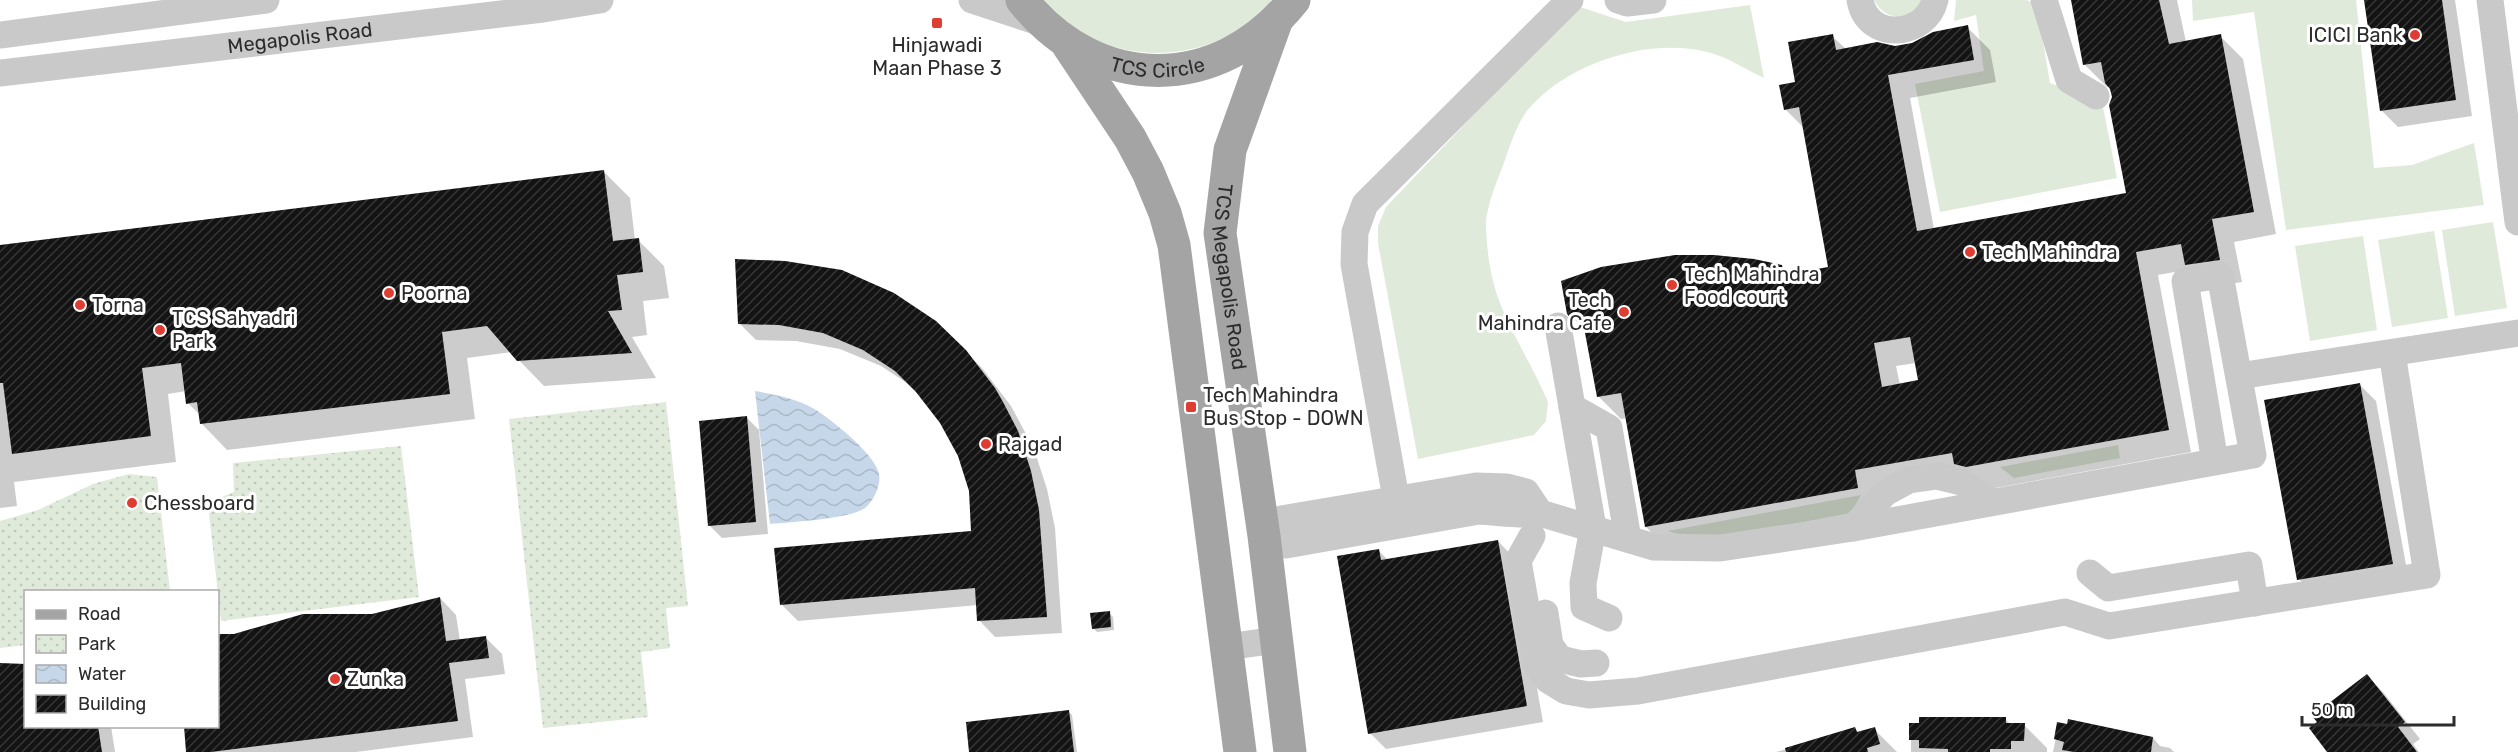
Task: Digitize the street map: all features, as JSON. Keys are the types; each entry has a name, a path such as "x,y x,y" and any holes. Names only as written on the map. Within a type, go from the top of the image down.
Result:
{"main road":[{"name":"TCS Circle","path":"1031,11 1068,45 1102,61 1138,70 1176,70 1213,62 1246,45 1285,11"},
{"name":"TCS Megapolis Road","path":"1285,11 1230,150 1220,233 1264,537 1290,752"},
{"path":"1068,45 1130,138 1148,172 1165,213 1174,245 1240,752"}],"street":[{"path":"0,35 266,0"},
{"name":"Megapolis Road","path":"0,74 542,5 600,0"},
{"path":"972,0 1031,11"},
{"path":"1401,525 1354,264 1355,232 1365,204 1570,0"},
{"path":"1618,0 1627,3 1653,0"},
{"path":"1860,0 1866,14 1873,22 1893,31 1904,31 1923,21 1930,13 1935,0"},
{"path":"2044,0 2069,80 2096,96"},
{"path":"2490,0 2518,222"},
{"path":"1596,663 1581,664 1560,659 1550,645 1536,524 1526,492 1507,487 1476,486 1396,498 1281,519 1264,537 1287,545 1479,511 1505,512 1522,516 1536,524 1593,528 1654,547 1720,548 1853,528 1992,502 2216,462 2253,455 2220,275 2185,281 2216,462"},
{"path":"1558,326 1593,528 1583,583 1584,607 1609,618"},
{"path":"2239,376 2518,333"},
{"path":"1536,524 1518,561 1536,664 1548,680 1566,691 1589,696 1638,691 2065,612 2109,626 2427,575 2392,353"},
{"path":"1572,407 1609,428 1628,538"},
{"path":"1853,528 1885,493 1909,480 1937,476 1962,482 1992,502"},
{"path":"2090,573 2108,588 2249,566 2255,603"},
{"path":"1227,647 1277,640"}],"green space":[{"path":"1043,0 1272,0 1248,23 1220,40 1190,49 1158,53 1125,50 1095,40 1067,23"},
{"path":"1874,0 1924,0 1913,13 1900,17 1885,12"},
{"path":"1956,0 2027,0 2037,6 2050,83 2102,102 2117,178 1940,212 1915,84 1984,71 1976,15 1954,21"},
{"path":"2192,0 2356,0 2374,168 2412,165 2474,143 2484,205 2286,230 2254,12 2193,21"},
{"path":"1750,5 1764,78 1711,53 1664,48 1639,50 1615,56 1568,76 1548,90 1526,112 1515,133 1492,196 1487,213 1486,237 1497,295 1548,402 1546,421 1534,435 1418,459 1378,243 1378,226 1386,207 1577,6 1626,22"},
{"path":"2493,222 2507,308 2455,316 2442,230"},
{"path":"2434,231 2448,318 2392,327 2378,240"},
{"path":"2363,236 2377,330 2310,341 2295,246"},
{"path":"666,402 688,606 666,608 670,648 641,652 648,717 543,728 509,419"},
{"path":"2118,445 2120,458 2014,478 2000,467"},
{"path":"401,446 419,597 221,621 209,513 217,499 234,492 233,463"},
{"path":"129,474 157,477 170,590 24,590 24,645 0,648 0,521 38,510 93,484"},
{"path":"1861,495 1851,513 1784,526 1707,536 1685,535 1668,531"}],"water":[{"path":"755,391 787,398 809,406 860,446 874,463 879,475 877,491 865,508 847,515 770,524"}],"building":[{"path":"2071,0 2159,0 2169,44 2221,34 2254,212 2212,219 2220,260 2185,265 2181,244 2136,252 2169,430 1966,467 1954,464 1952,453 1855,470 1858,488 1645,527 1621,393 1597,397 1582,317 1571,319 1567,314 1561,281 1601,267 1675,255 1714,255 1754,259 1782,265 1784,275 1828,267 1799,107 1784,110 1779,85 1795,82 1788,42 1833,34 1836,50 1877,42 1895,46 1912,43 1933,32 1968,25 1974,60 1888,75 1917,231 2126,193 2109,105 2112,97 2105,83 2101,62 2083,65","holes":["1910,337 1918,380 1882,387 1874,343"]},
{"path":"2364,0 2442,0 2456,100 2380,111"},
{"name":"Poorna","path":"604,170 613,241 639,238 643,272 617,275 622,310 608,311 632,353 517,361 487,326 442,332 450,394 200,424 197,402 186,404 181,363 142,368 151,436 12,454 3,383 0,383 0,245"},
{"name":"Rajgad","path":"735,259 785,261 842,270 894,293 936,321 966,350 1003,402 1018,431 1031,471 1039,510 1047,617 977,621 975,588 780,605 774,548 971,531 969,491 958,456 940,423 916,392 895,371 863,350 823,333 779,325 738,324"},
{"path":"2360,383 2393,564 2297,580 2264,400"},
{"path":"747,416 756,522 708,526 699,421"},
{"path":"1498,540 1527,706 1368,734 1337,556 1379,549 1381,560"},
{"name":"Zunka","path":"440,597 446,641 486,636 489,658 449,663 458,721 211,752 186,752 184,728 219,728 219,634 234,634 303,614 372,614"},
{"path":"1110,611 1111,627 1092,629 1090,613"},
{"path":"0,663 24,664 24,728 98,728 102,752 0,752"},
{"path":"2367,674 2405,722 2398,727 2417,752 2327,752 2309,728 2317,722 2312,716"},
{"path":"1069,710 1074,752 969,752 966,722"},
{"path":"1919,717 2006,717 2006,723 2025,723 2024,741 2011,741 2011,749 1990,749 1990,752 1948,752 1948,749 1919,748 1919,740 1909,740 1909,723 1919,723"},
{"path":"2068,719 2153,737 2151,752 2062,750 2064,742 2054,739 2057,722 2067,724"},
{"path":"1855,727 1857,732 1875,727 1880,744 1867,748 1868,752 1786,752 1785,748"}],"place":[{"name":"Hinjawadi Maan Phase 3","path":"937,23"},
{"name":"ICICI Bank","path":"2415,35"},
{"name":"Tech Mahindra","path":"1970,252"},
{"name":"Tech Mahindra Food court","path":"1672,285"},
{"name":"Poorna","path":"389,293"},
{"name":"Torna","path":"80,305"},
{"name":"Tech Mahindra Cafe","path":"1624,312"},
{"name":"TCS Sahyadri Park","path":"160,330"},
{"name":"Tech Mahindra Bus Stop - DOWN","path":"1191,407"},
{"name":"Rajgad","path":"986,444"},
{"name":"Chessboard","path":"132,503"},
{"name":"Zunka","path":"335,679"}]}
